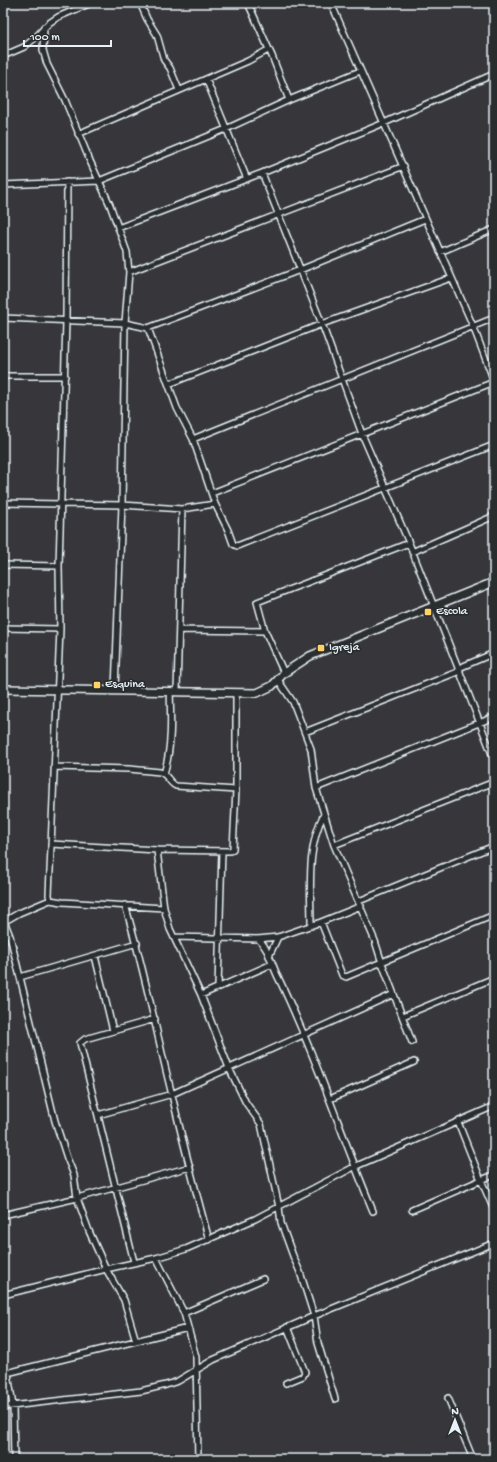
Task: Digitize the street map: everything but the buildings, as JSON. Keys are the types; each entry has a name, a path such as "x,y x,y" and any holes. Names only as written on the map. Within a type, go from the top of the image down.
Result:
{"street":[{"path":"3,56 24,47 58,17 91,3"},
{"path":"140,3 147,19 157,35 164,60 170,68 179,90"},
{"path":"248,3 272,56 289,100"},
{"path":"212,494 494,381 473,326 425,219 404,166 360,71 331,3"},
{"path":"44,28 43,50 47,64 65,100 127,252 129,272 125,323 122,505 115,690"},
{"path":"78,134 248,61 268,50"},
{"path":"3,185 99,181 226,129 289,100 360,71"},
{"path":"118,228 262,173 384,123 494,74"},
{"path":"206,79 247,179"},
{"path":"129,272 404,166"},
{"path":"262,173 322,324 362,434 409,544 494,759"},
{"path":"50,900 60,629 59,566 65,376 67,182"},
{"path":"3,318 125,323 148,328 300,270 425,219"},
{"path":"440,252 494,229"},
{"path":"169,384 322,324 451,278"},
{"path":"193,439 341,378 494,318"},
{"path":"148,328 182,421 193,439 215,504 233,544 237,546 494,445"},
{"path":"3,376 65,376"},
{"path":"3,503 122,505 182,509 215,504"},
{"path":"164,774 170,745 179,630 182,509"},
{"path":"412,552 494,516"},
{"path":"284,673 265,631 257,602 409,544"},
{"path":"3,565 59,566"},
{"path":"3,689 174,691 236,694 258,693 268,689 284,673 302,661 321,651 494,582"},
{"path":"3,628 60,629"},
{"path":"179,630 265,631"},
{"path":"305,732 460,670 494,653"},
{"path":"278,680 293,702 305,732 311,749 316,788 334,845 360,903 412,1042"},
{"path":"51,844 157,850 232,850 234,848 236,790 236,694"},
{"path":"316,788 494,717"},
{"path":"54,767 129,769 160,772 176,786 236,790"},
{"path":"334,845 494,782"},
{"path":"311,926 312,848 319,824 324,814"},
{"path":"174,937 258,939 278,936 321,922 360,903 494,846"},
{"path":"157,850 164,908 168,923 201,994 230,1068 246,1103 261,1124 265,1136 283,1230 300,1272 314,1316 318,1343 335,1399"},
{"path":"218,987 222,851"},
{"path":"136,1341 124,1300 106,1269 89,1231 77,1198 74,1175 55,1121 10,936 4,919 50,900 164,908"},
{"path":"125,905 155,1019 190,1168 210,1240"},
{"path":"321,922 343,977 346,977 494,916"},
{"path":"269,956 278,936"},
{"path":"258,939 262,942 269,956 303,1035 330,1099 354,1166 373,1211"},
{"path":"20,976 136,944"},
{"path":"95,956 113,1031"},
{"path":"201,994 272,964"},
{"path":"403,1016 494,978"},
{"path":"98,1115 172,1094 394,994"},
{"path":"134,1262 80,1043 113,1031 155,1019"},
{"path":"330,1099 414,1062"},
{"path":"3,1295 134,1262 156,1258 210,1240 279,1207 354,1166 494,1106"},
{"path":"458,1122 494,1210"},
{"path":"3,1215 77,1198 190,1168"},
{"path":"412,1210 494,1175"},
{"path":"3,1407 104,1394 141,1391 178,1381 213,1360 314,1316 494,1243"},
{"path":"156,1258 184,1313 196,1357 198,1459"},
{"path":"184,1313 264,1279"},
{"path":"14,1459 12,1406 6,1374 188,1328"},
{"path":"286,1383 303,1376 305,1372 287,1328"},
{"path":"448,1398 473,1459"}],"place":[{"name":"Escola","path":"428,612"},
{"name":"Igreja","path":"321,648"},
{"name":"Esquina","path":"97,685"}]}
